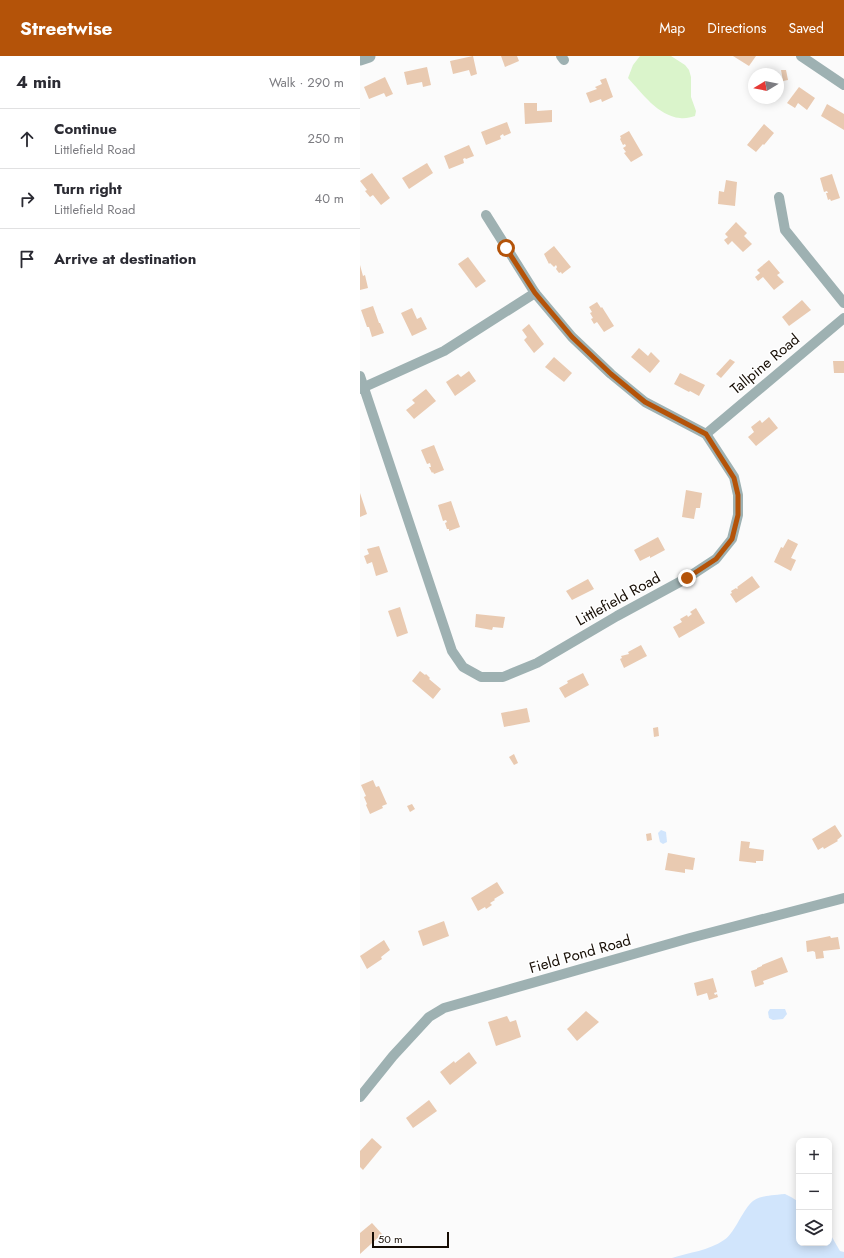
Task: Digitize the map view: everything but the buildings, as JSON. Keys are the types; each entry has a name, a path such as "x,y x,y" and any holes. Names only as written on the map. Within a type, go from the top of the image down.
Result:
{"street":[{"path":"360,59 369,56"},
{"path":"801,56 844,84"},
{"path":"779,197 785,230 844,303"},
{"name":"Littlefield Road","path":"360,376 362,388 452,651 463,667 481,677 503,677 537,663 616,616 687,578 716,559 732,539 738,515 738,495 734,478 706,434 645,402 572,337 535,293 486,214"},
{"path":"362,388 444,351 535,293"},
{"name":"Tallpine Road","path":"706,434 844,318"},
{"name":"Field Pond Road","path":"360,1096 393,1056 429,1017 444,1008 690,938 844,898"}],"green space":[{"path":"640,56 671,56 685,65 689,70 691,77 691,97 696,111 695,116 680,118 672,116 665,113 645,97 628,78 633,65"}],"water":[{"path":"661,830 666,832 667,842 663,844 660,842 658,833"},
{"path":"770,1009 785,1009 787,1014 783,1019 773,1020 769,1018 768,1012"},
{"path":"785,1194 796,1200 796,1246 832,1246 832,1237 840,1251 844,1252 844,1258 672,1258 718,1244 730,1235 751,1203 760,1197"}],"route":[{"path":"506,248 535,293 572,337 611,374 645,402 706,434 734,478 738,495 738,515 732,539 716,559 687,578"}]}
